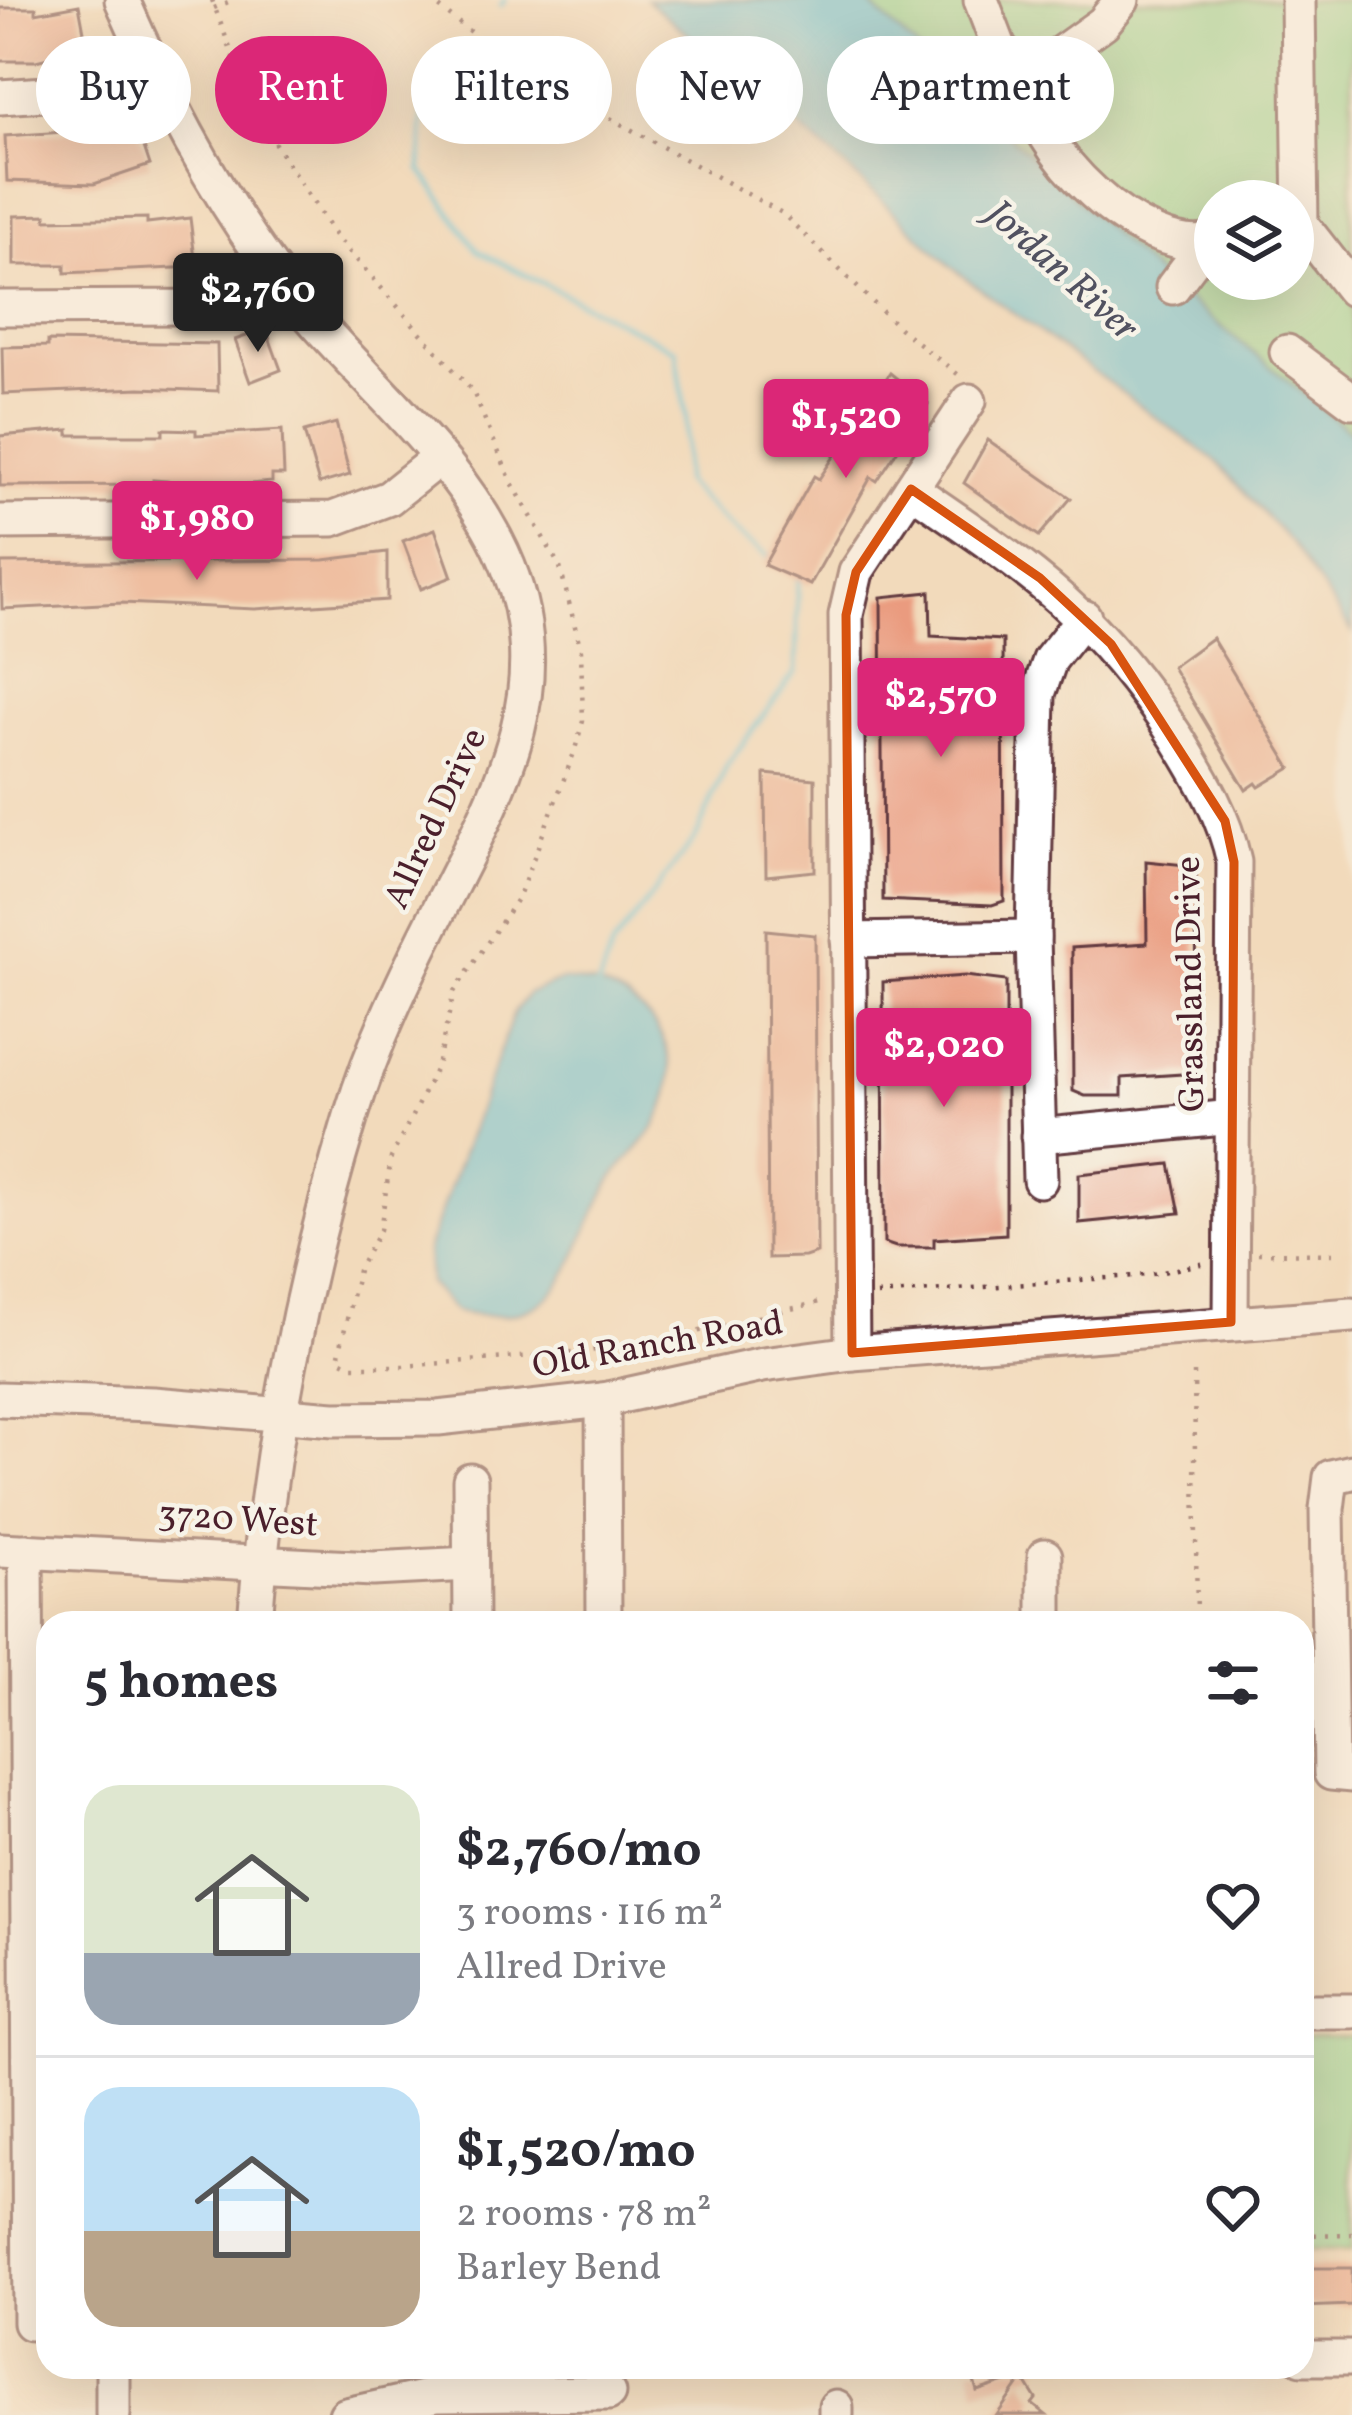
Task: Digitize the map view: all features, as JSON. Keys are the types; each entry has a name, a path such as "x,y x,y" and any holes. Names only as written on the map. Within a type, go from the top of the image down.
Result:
{"street":[{"name":"Allred Drive","path":"122,0 139,36"},
{"path":"981,0 995,36"},
{"path":"1084,36 1121,0"},
{"path":"1297,180 1298,0"},
{"path":"0,97 36,95"},
{"name":"Allred Drive","path":"191,131 273,271 439,458 482,514 508,566 524,620 526,705 501,787 393,1003 362,1083 319,1230 256,1611"},
{"path":"1048,144 1090,189 1145,228 1174,240 1194,241"},
{"path":"1314,244 1352,289"},
{"path":"1173,287 1194,261"},
{"path":"0,308 188,307 220,300 273,271"},
{"path":"1287,352 1352,401"},
{"path":"852,1353 849,592 856,572 969,401"},
{"path":"0,522 333,519 389,498 439,458"},
{"name":"Grassland Drive","path":"911,489 1040,578 1084,617 1143,686 1225,821 1234,862 1231,1322"},
{"path":"1040,1180 1033,938 1038,694 1050,660 1084,617"},
{"path":"848,940 1033,938"},
{"path":"1038,1136 1233,1117"},
{"name":"Old Ranch Road","path":"0,1399 153,1403 285,1416 438,1418 603,1400 763,1365 852,1353 1341,1317"},
{"path":"603,1400 604,1611"},
{"path":"1341,1774 1327,1509 1331,1477 1352,1472"},
{"path":"470,1480 471,1611"},
{"path":"13,1550 25,1954 26,2322"},
{"name":"3720 West","path":"13,1550 374,1569 470,1564"},
{"path":"1045,1556 1045,1611"},
{"path":"1314,2011 1352,2011"},
{"path":"1314,2358 1352,2359"},
{"path":"113,2379 113,2415"},
{"path":"346,2415 436,2395 608,2392"}],"path":[{"path":"214,8 233,0"},
{"path":"430,0 506,61 782,213 899,328 959,375 969,401"},
{"path":"1258,1252 1333,1254"},
{"path":"879,1295 1148,1275 1218,1260"},
{"path":"329,1366 338,1359"},
{"path":"1194,1373 1197,1611"},
{"path":"1314,2235 1352,2234"}],"highlighted area":[{"path":"911,489 1040,578 1111,644 1225,821 1234,862 1231,1322 852,1353 846,615 856,572"}],"green space":[{"path":"829,0 1352,0 1352,451 996,144 1114,144 1114,36 871,36"},
{"path":"1314,2036 1352,2036 1352,2251 1314,2250"}],"water":[{"name":"Jordan River","path":"647,0 865,0 903,36 827,36 827,144 1018,144 1155,273 1352,433 1352,632 1293,546 1217,462 956,271 803,131 803,36 690,36"},
{"path":"562,980 616,992 654,1024 666,1045 668,1096 652,1131 611,1181 560,1283 544,1300 522,1311 493,1316 455,1312 429,1284 427,1250 514,1012 529,993"}],"building":[{"path":"79,5 85,36 36,36 36,61 0,61 0,8 36,8 36,13"},
{"path":"36,134 36,144 143,144 150,165 94,184 7,181 5,136"},
{"path":"46,215 46,220 147,218 147,223 190,218 196,267 65,273 65,265 14,265 14,216"},
{"path":"266,329 281,370 250,382 235,340"},
{"path":"48,341 217,344 218,391 140,388 3,394 2,347 48,346"},
{"path":"890,373 928,404 877,481 871,477 810,585 764,565 814,476 819,479"},
{"path":"336,423 350,475 319,484 304,432"},
{"path":"163,429 196,430 196,435 282,430 284,475 272,475 272,482 227,486 153,480 153,485 0,486 0,436 69,430 69,435 163,435"},
{"path":"988,440 1071,498 1039,536 964,483"},
{"path":"435,529 452,577 421,589 403,541"},
{"path":"387,552 387,600 255,609 122,603 2,609 1,563 324,560"},
{"path":"930,592 931,636 1003,640 1004,901 992,905 883,900 881,597"},
{"path":"1212,638 1291,768 1259,787 1256,783 1246,790 1172,667"},
{"path":"765,774 815,779 815,871 766,876"},
{"path":"1146,861 1196,866 1197,1073 1122,1078 1122,1096 1085,1096 1073,1091 1072,948 1147,943"},
{"path":"766,930 815,935 817,1253 805,1257 768,1258"},
{"path":"965,976 1006,981 1006,1234 934,1239 934,1247 896,1247 884,1243 883,982"},
{"path":"1170,1164 1180,1213 1079,1223 1079,1174"},
{"path":"1314,2268 1352,2268 1352,2305 1314,2307"},
{"path":"974,2379 1014,2379 977,2391"},
{"path":"1024,2379 1036,2399 1032,2404 1046,2415 997,2415"}],"waterway":[{"path":"501,5 505,0"},
{"path":"422,144 421,170 478,251 676,350 686,417 684,482 734,532 772,559"},
{"path":"598,987 611,949 696,837 727,765 796,671 798,577"}]}
